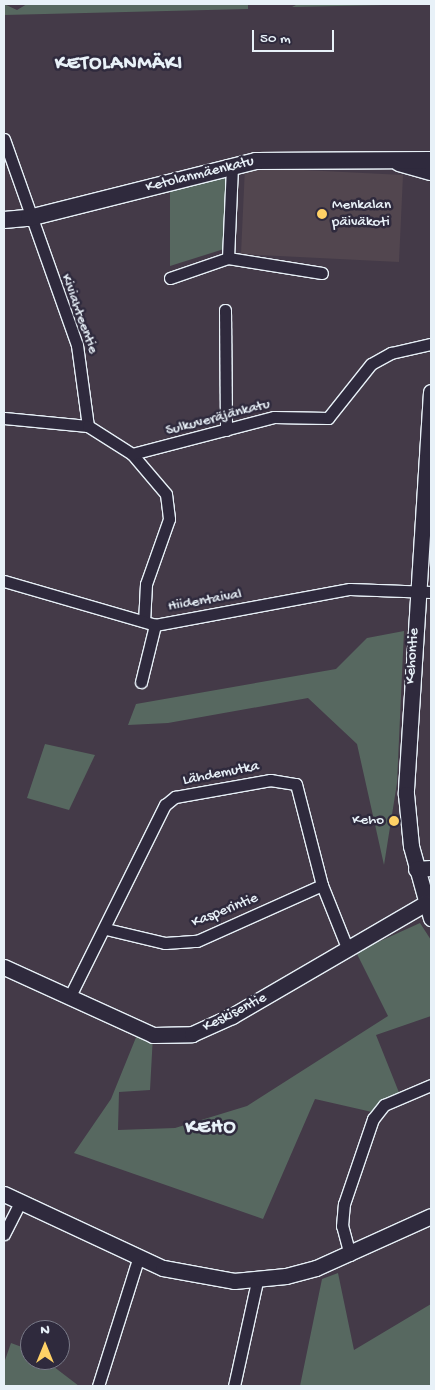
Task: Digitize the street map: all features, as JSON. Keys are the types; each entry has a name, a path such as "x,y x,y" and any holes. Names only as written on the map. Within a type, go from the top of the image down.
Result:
{"main road":[{"name":"Ketolanmäenkatu","path":"4,220 29,218 232,164 321,158 399,163 431,160"},
{"name":"Ketolanmäenkatu","path":"399,163 431,172"}],"street":[{"name":"Kiviahteentie","path":"4,139 29,218 82,363 88,426"},
{"path":"228,258 232,164"},
{"path":"170,278 228,258 322,273"},
{"path":"225,310 226,430"},
{"name":"Sulkuveräjänkatu","path":"132,454 274,417 328,418 371,364 392,354 431,344"},
{"name":"Kehontie","path":"431,392 424,591 406,794 424,869 426,903 431,918"},
{"path":"4,418 88,426 132,454 166,494 170,505 146,584 150,623 141,682"},
{"name":"Hiidentaival","path":"4,581 150,623 350,589 424,591"},
{"name":"Lähdemutka","path":"69,998 106,929 154,823 175,797 270,780 296,784 322,885 348,950"},
{"name":"Kasperintie","path":"106,929 165,943 197,941 322,885"},
{"name":"Keskisentie","path":"4,967 153,1035 192,1034 348,950 426,903"},
{"path":"350,1255 342,1226 344,1204 372,1119 384,1105 431,1085"},
{"path":"4,1194 138,1259 188,1275 256,1281 286,1276 350,1255 431,1216"},
{"path":"4,1234 20,1202"},
{"path":"98,1386 138,1259"},
{"path":"234,1386 256,1281"}],"shaded area":[{"name":"Menkalan päiväkoti","path":"245,167 403,175 399,262 241,254"}],"green space":[{"path":"4,4 17,10 27,4 248,4 248,9 4,15"},
{"path":"298,4 431,4 292,7"},
{"path":"227,174 224,249 170,266 170,189"},
{"path":"404,631 397,783 384,865 357,744 308,698 168,723 128,725 136,704 336,669 367,638"},
{"path":"45,744 95,755 69,810 27,798"},
{"path":"420,923 431,940 431,1016 376,1035 400,1095 372,1112 315,1099 263,1219 74,1153 111,1099 139,1030 153,1035 150,1090 119,1092 118,1130 175,1128 247,1106 388,1016 356,952"},
{"path":"338,1273 354,1350 431,1304 431,1386 300,1386 322,1279"},
{"path":"11,1343 20,1346 20,1370 58,1370 79,1386 4,1386 4,1363"}],"place":[{"name":"Menkalan päiväkoti","path":"322,214"},
{"name":"Keho","path":"394,821"}],"district":[{"name":"KETOLANMÄKI","path":"119,64"},
{"name":"KEHO","path":"211,1128"}]}
